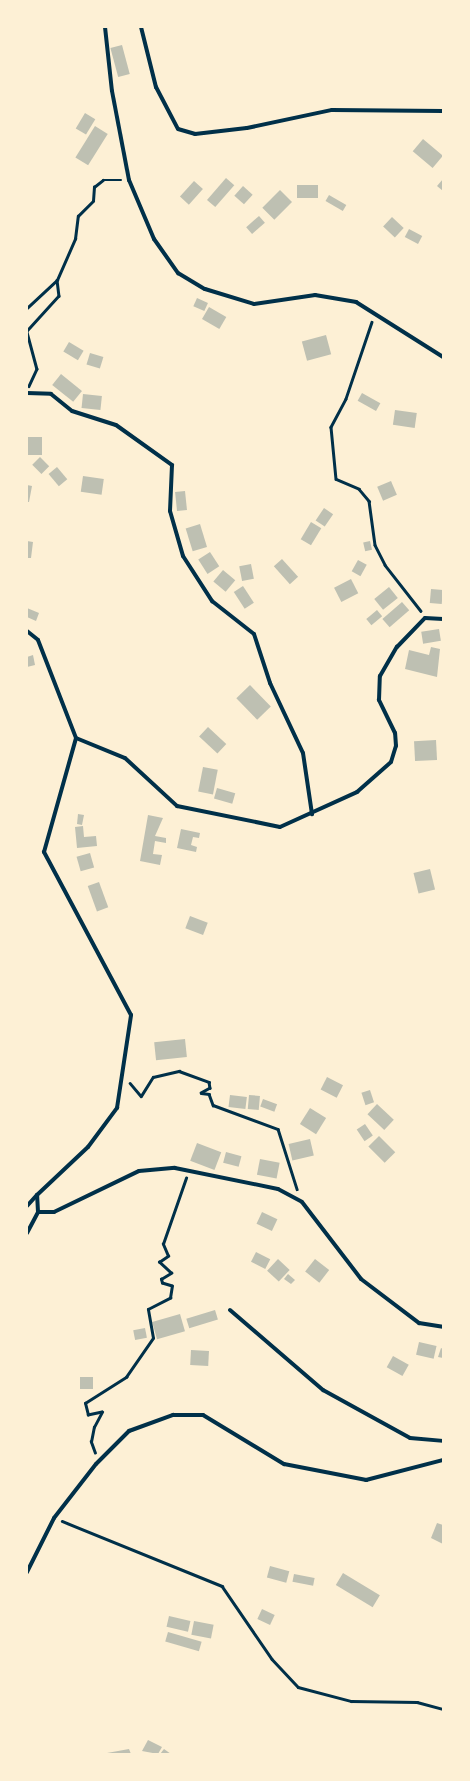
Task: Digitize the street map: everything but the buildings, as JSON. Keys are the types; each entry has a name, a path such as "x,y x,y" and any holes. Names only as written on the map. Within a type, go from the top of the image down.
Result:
{"street":[{"path":"105,27 112,91 129,180 154,239 168,261 188,280 254,304 315,295 339,297 356,302 443,357"},
{"path":"141,27 156,87 178,129 184,131 195,134 247,128 332,110 443,111"},
{"path":"27,393 52,394 72,411 116,425 172,465 170,511 183,556 212,601 254,634 270,683 303,753 312,814"},
{"path":"76,738 125,758 177,806 280,828 357,792 392,762 396,746 395,733 379,700 380,676 397,648 425,618 443,619"},
{"path":"27,631 38,640 76,738 44,852 131,1015 117,1108 88,1147 27,1206"},
{"path":"38,1212 54,1212 139,1171 188,1171 278,1189 302,1202 361,1279 419,1322 443,1327"},
{"path":"27,1233 38,1212 37,1195"},
{"path":"230,1310 323,1390 410,1438 443,1441"},
{"path":"27,1572 54,1518 96,1464 129,1430 173,1415 203,1416 284,1464 366,1480 443,1460"}],"path":[{"path":"27,308 57,280 73,244 78,216 93,201 94,187 103,180 129,180"},
{"path":"27,390 37,369 27,331 59,296 57,280"},
{"path":"385,321 370,322 350,386 331,427 336,479 359,489 369,501 374,545 385,565 425,618"},
{"path":"123,1074 141,1096 153,1077 179,1071 212,1084 201,1093 209,1094 213,1105 278,1129 302,1202"},
{"path":"96,1464 91,1442 94,1427 102,1412 88,1415 85,1403 126,1377 153,1338 148,1308 170,1298 172,1286 162,1283 161,1279 171,1273 159,1262 168,1256 163,1244 188,1171"},
{"path":"54,1518 222,1586 272,1660 298,1687 351,1701 417,1702 443,1709"}]}
